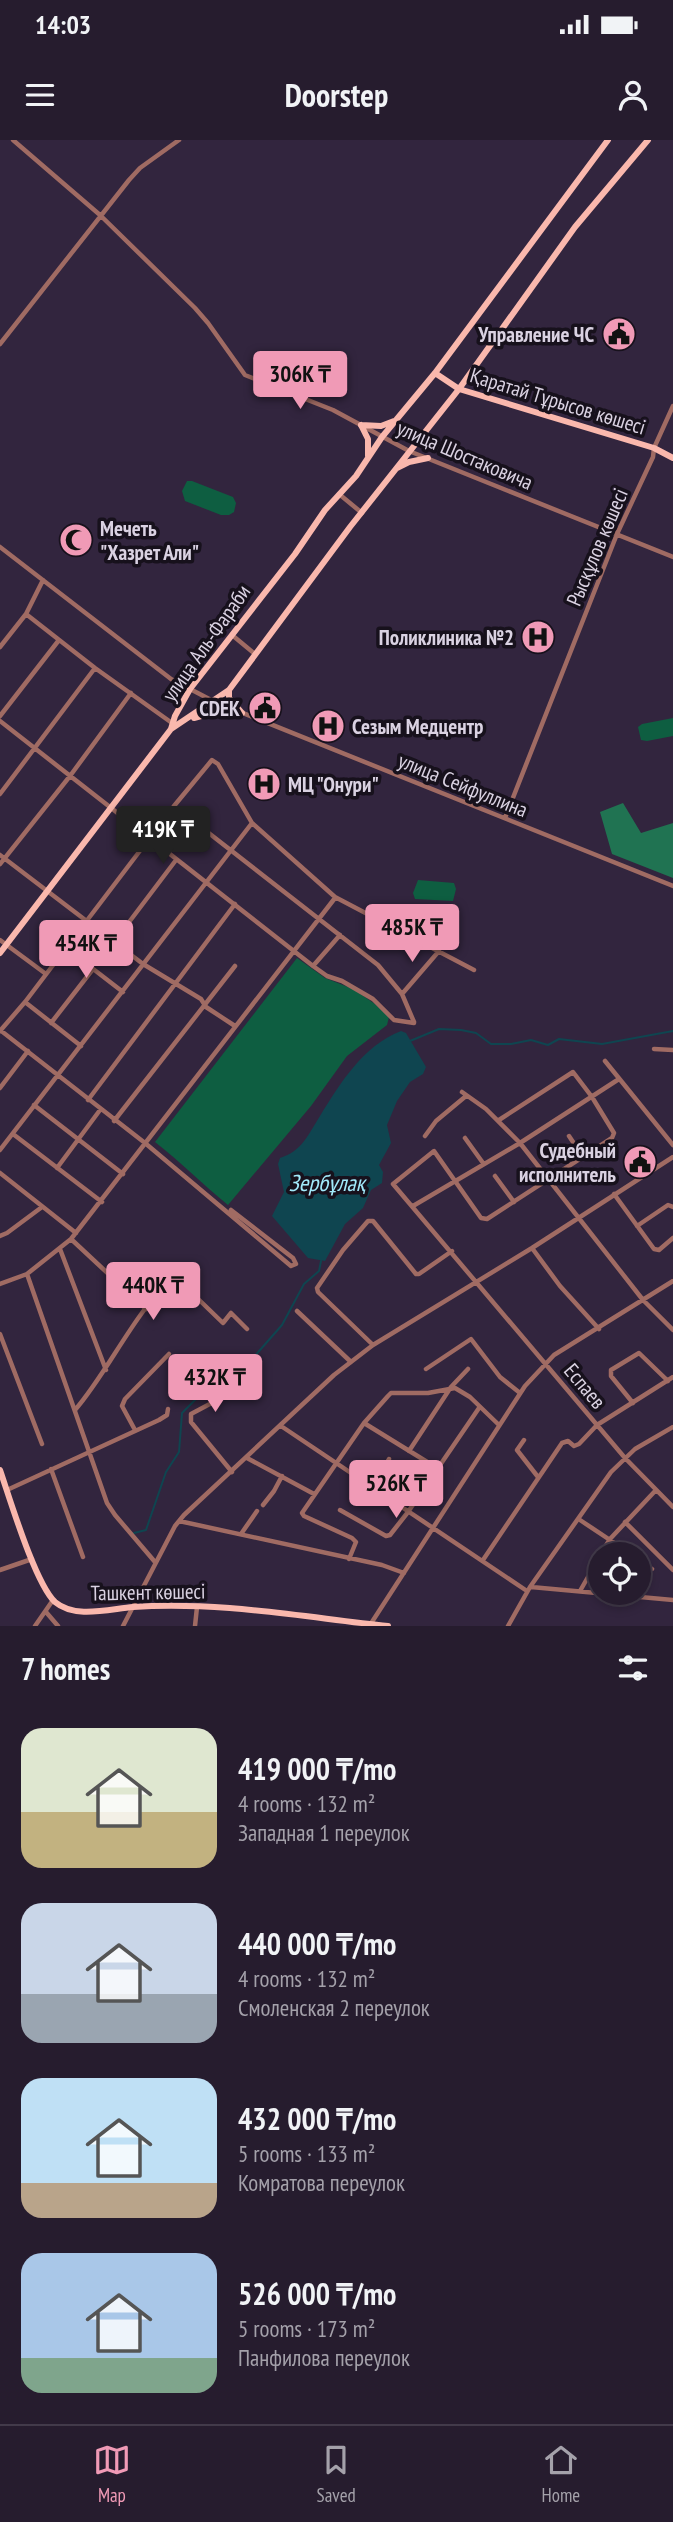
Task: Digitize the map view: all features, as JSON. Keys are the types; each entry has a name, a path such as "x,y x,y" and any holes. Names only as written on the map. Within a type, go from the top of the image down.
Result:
{"main road":[{"name":"улица Аль-Фараби","path":"172,726 190,689 382,437 435,373 608,140"},
{"name":"улица Аль-Фараби","path":"172,726 186,721 229,690 459,389 575,227 648,140"},
{"name":"Қаратай Тұрысов көшесі","path":"435,373 459,389 653,448 673,458"},
{"path":"368,458 368,439 361,425 381,426 398,418"},
{"path":"396,470 409,462 428,458"},
{"path":"229,690 229,698 242,713"},
{"path":"186,721 219,711 242,713"},
{"path":"0,953 3,942 48,891 172,726"},
{"path":"0,1470 32,1559 53,1600"},
{"name":"Ташкент көшесі","path":"53,1600 66,1609 84,1612 131,1607 197,1607 298,1614 388,1626"}],"street":[{"name":"улица Шостаковича","path":"13,140 100,215 208,323 245,375 333,410 409,451 673,556"},
{"path":"0,344 140,168 179,140"},
{"name":"Рысқұлов көшесі","path":"505,818 617,534 653,457 653,448 673,405"},
{"path":"339,494 362,513"},
{"name":"улица Сейфуллина","path":"0,547 171,679 213,701 673,886"},
{"path":"0,647 26,614 43,580"},
{"path":"26,614 172,726"},
{"path":"232,635 256,654"},
{"path":"59,640 0,719 111,810 313,966 373,999 394,1020 414,1023 402,994 378,965 174,806"},
{"path":"0,794 95,668"},
{"path":"0,864 2,856 69,776 131,693"},
{"path":"231,1210 293,1258 296,1264 291,1266 145,1143 0,1030 25,1002 212,760 218,764 252,823 335,897 474,970"},
{"path":"0,1150 252,823"},
{"path":"2,856 144,964 198,997 209,1010 235,1026"},
{"path":"114,942 176,860"},
{"path":"0,1284 27,1274 71,1240 335,897"},
{"path":"88,1100 235,904"},
{"path":"313,966 340,935"},
{"path":"3,942 46,974"},
{"path":"66,948 123,992"},
{"path":"402,994 439,951"},
{"path":"114,1121 204,1003 235,967"},
{"path":"51,1023 93,969"},
{"path":"25,1002 81,1046"},
{"path":"654,1049 673,1049"},
{"path":"0,1088 28,1051"},
{"path":"605,1061 673,1145"},
{"path":"455,1180 481,1218 487,1219 612,1138 614,1130 575,1074 570,1073 499,1120"},
{"path":"413,1206 520,1143 619,1079"},
{"path":"425,1136 436,1121 464,1094 499,1120 643,1300 673,1331"},
{"path":"34,1105 123,1174"},
{"path":"57,1168 100,1110"},
{"path":"13,1134 102,1202"},
{"path":"569,1136 583,1157"},
{"path":"466,1138 482,1163"},
{"name":"Еспаев","path":"455,1180 434,1151 393,1184 625,1458 673,1507"},
{"path":"122,1626 179,1521 351,1362 373,1345 532,1248 673,1157"},
{"path":"0,1173 76,1233"},
{"path":"495,1176 514,1202"},
{"path":"614,1194 656,1250 673,1238"},
{"path":"637,1226 668,1205 673,1207"},
{"path":"0,1236 42,1207"},
{"path":"373,1345 318,1292 317,1287 343,1250 368,1221 373,1221 416,1274 452,1251"},
{"path":"71,1240 146,1309"},
{"path":"532,1248 560,1286 599,1329"},
{"path":"60,1250 106,1370"},
{"path":"27,1274 107,1503 155,1562"},
{"path":"75,1410 106,1370 146,1309 174,1277 179,1276 223,1323 232,1313 247,1329"},
{"path":"370,1625 520,1393 545,1363 673,1281"},
{"path":"298,1311 351,1362"},
{"path":"0,1334 42,1444"},
{"path":"426,1369 471,1339 500,1377 520,1393"},
{"path":"483,1560 562,1443 568,1441 574,1446 579,1444 597,1425 634,1404 671,1379 639,1353 611,1370 611,1376 634,1404"},
{"path":"135,1430 122,1406 125,1399 169,1354"},
{"path":"232,1472 191,1422 191,1414 205,1404 221,1398 256,1362"},
{"path":"409,1451 450,1387 468,1369"},
{"path":"349,1559 356,1542 304,1516 303,1510 365,1423 391,1393 428,1393 450,1387 461,1391 499,1425"},
{"path":"340,1510 388,1536 408,1512 479,1408"},
{"path":"7,1490 164,1418 168,1409"},
{"path":"365,1423 436,1468"},
{"path":"281,1426 528,1589 673,1600"},
{"path":"508,1626 528,1589 580,1520 611,1472 625,1458 673,1427"},
{"path":"524,1440 517,1450 538,1476"},
{"path":"247,1458 314,1494"},
{"path":"373,1488 389,1459"},
{"path":"51,1469 83,1557"},
{"path":"263,1505 282,1476"},
{"path":"608,1542 656,1490"},
{"path":"240,1534 257,1511"},
{"path":"580,1520 614,1542"},
{"path":"179,1521 382,1565 404,1573"},
{"path":"625,1522 673,1570"},
{"path":"0,1570 32,1559"},
{"path":"580,1591 588,1577"},
{"path":"35,1626 53,1600"},
{"path":"195,1626 197,1607"},
{"path":"46,1612 58,1626"}],"green space":[{"path":"187,481 233,497 236,503 234,512 221,515 185,501 182,491"},
{"path":"673,718 673,736 641,740 638,727 642,724"},
{"path":"623,803 641,833 673,823 673,878 612,854 600,812"},
{"path":"418,880 454,883 456,889 453,901 415,899 413,893"},
{"path":"297,958 325,978 353,989 375,1004 389,1017 387,1025 347,1056 311,1106 228,1205 155,1142"}],"water":[{"name":"Зербұлақ","path":"401,1031 406,1033 426,1067 423,1074 410,1082 397,1101 387,1125 391,1143 379,1165 383,1172 382,1183 371,1190 363,1208 345,1224 325,1261 308,1258 272,1216 284,1192 278,1164 280,1158 294,1151 304,1141 354,1066 375,1046"}],"waterway":[{"path":"410,1041 439,1029 476,1033 491,1044 531,1040 548,1045 559,1039 602,1044 673,1031"},
{"path":"134,1533 146,1530 166,1472 179,1452 182,1413 197,1398 217,1391 246,1366 282,1325 304,1284 319,1271 321,1261"}],"place":[{"name":"Управление ЧС","path":"619,334"},
{"name":"Мечеть \"Хазрет Али\"","path":"76,540"},
{"name":"Поликлиника №2","path":"538,637"},
{"name":"CDEK","path":"265,708"},
{"name":"Сезым Медцентр","path":"328,726"},
{"name":"МЦ \"Онури\"","path":"264,784"},
{"name":"Судебный исполнитель","path":"640,1162"}]}
